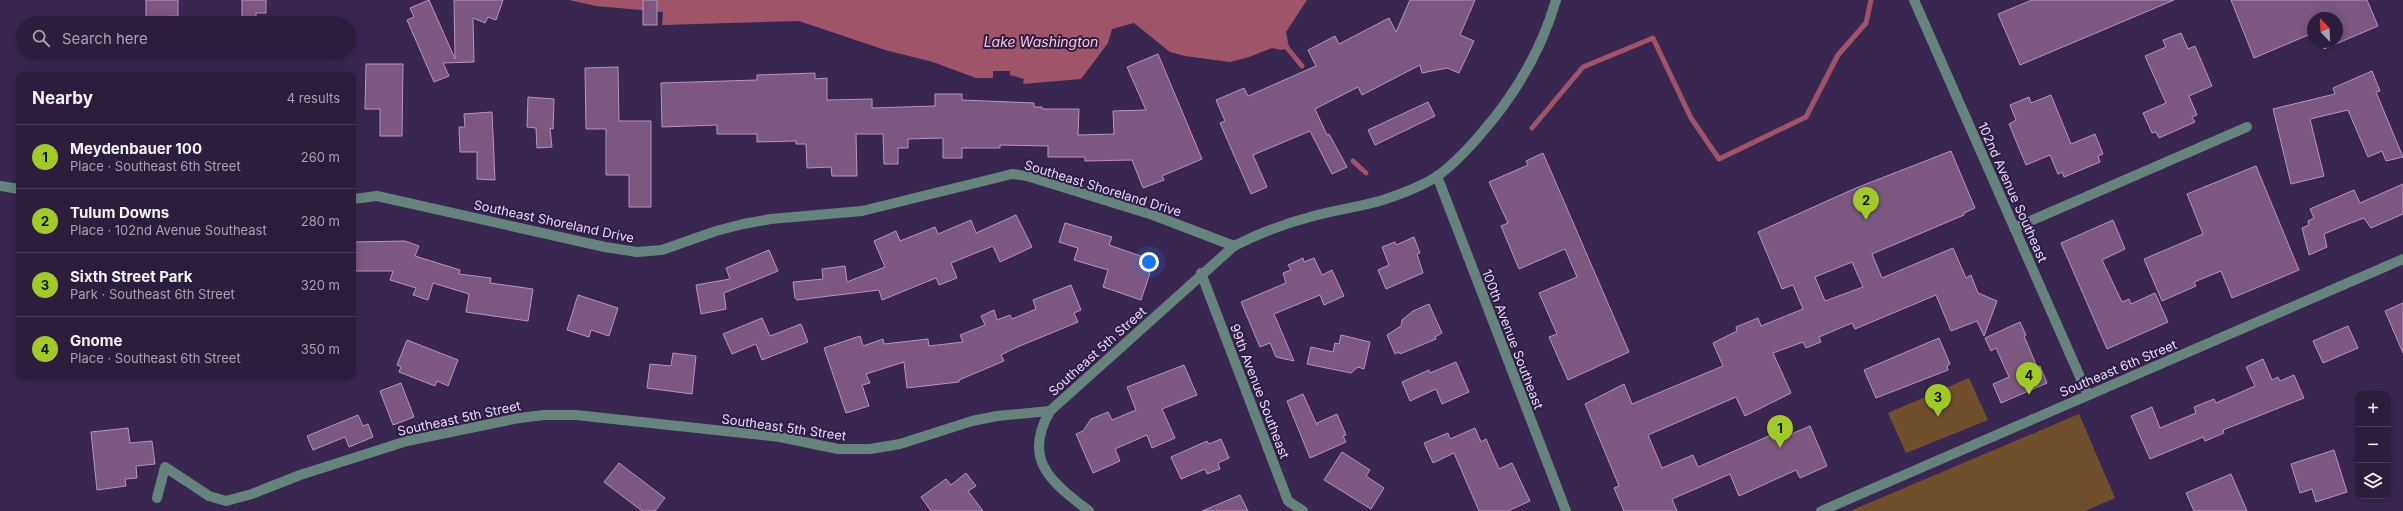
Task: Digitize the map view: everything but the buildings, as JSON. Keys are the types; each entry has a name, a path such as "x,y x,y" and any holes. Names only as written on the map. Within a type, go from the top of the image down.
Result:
{"street":[{"name":"Southeast 5th Street","path":"157,498 166,467 209,496 226,501 252,494 300,475 407,441 544,415 576,415 780,437 838,450 870,449 900,444 972,421 997,416 1050,411 1201,273 1234,246 1262,232 1309,217 1383,200 1411,190 1437,176 1467,150 1499,114 1527,74 1548,30 1556,0"},
{"name":"102nd Avenue Southeast","path":"1914,0 2088,395"},
{"path":"2014,228 2247,127"},
{"name":"Southeast Shoreland Drive","path":"356,200 377,196 605,247 637,252 662,250 716,231 771,219 862,211 1012,174 1027,176 1153,215 1234,246"},
{"name":"100th Avenue Southeast","path":"1437,176 1566,511"},
{"path":"0,186 16,189"},
{"name":"Southeast 6th Street","path":"1821,511 2403,259"},
{"name":"99th Avenue Southeast","path":"1201,273 1288,501 1303,511"},
{"path":"1050,411 1041,426 1039,438 1038,449 1042,463 1048,476 1059,488 1089,511"}],"shaded area":[{"path":"1969,378 1988,420 1906,453 1888,413"},
{"path":"2079,414 2115,498 2085,511 1850,511"}],"water":[{"name":"Lake Washington","path":"569,0 1307,0 1286,32 1289,48 1281,50 1272,48 1249,57 1230,62 1185,56 1170,52 1134,23 1112,29 1108,43 1081,79 1023,84 1024,79 1010,75 1010,71 993,71 993,78 976,78 933,62 885,50 799,21 662,25 663,12 596,6"}],"waterway":[{"path":"1532,128 1583,67 1653,38 1691,118 1719,159 1806,117 1838,55 1866,23 1871,0"},
{"path":"1284,44 1302,66"},
{"path":"1353,161 1366,173"}],"place":[{"name":"Tulum Downs","path":"1866,220"},
{"name":"Gnome","path":"2029,395"},
{"name":"Sixth Street Park","path":"1938,417"},
{"name":"Meydenbauer 100","path":"1780,448"}]}
